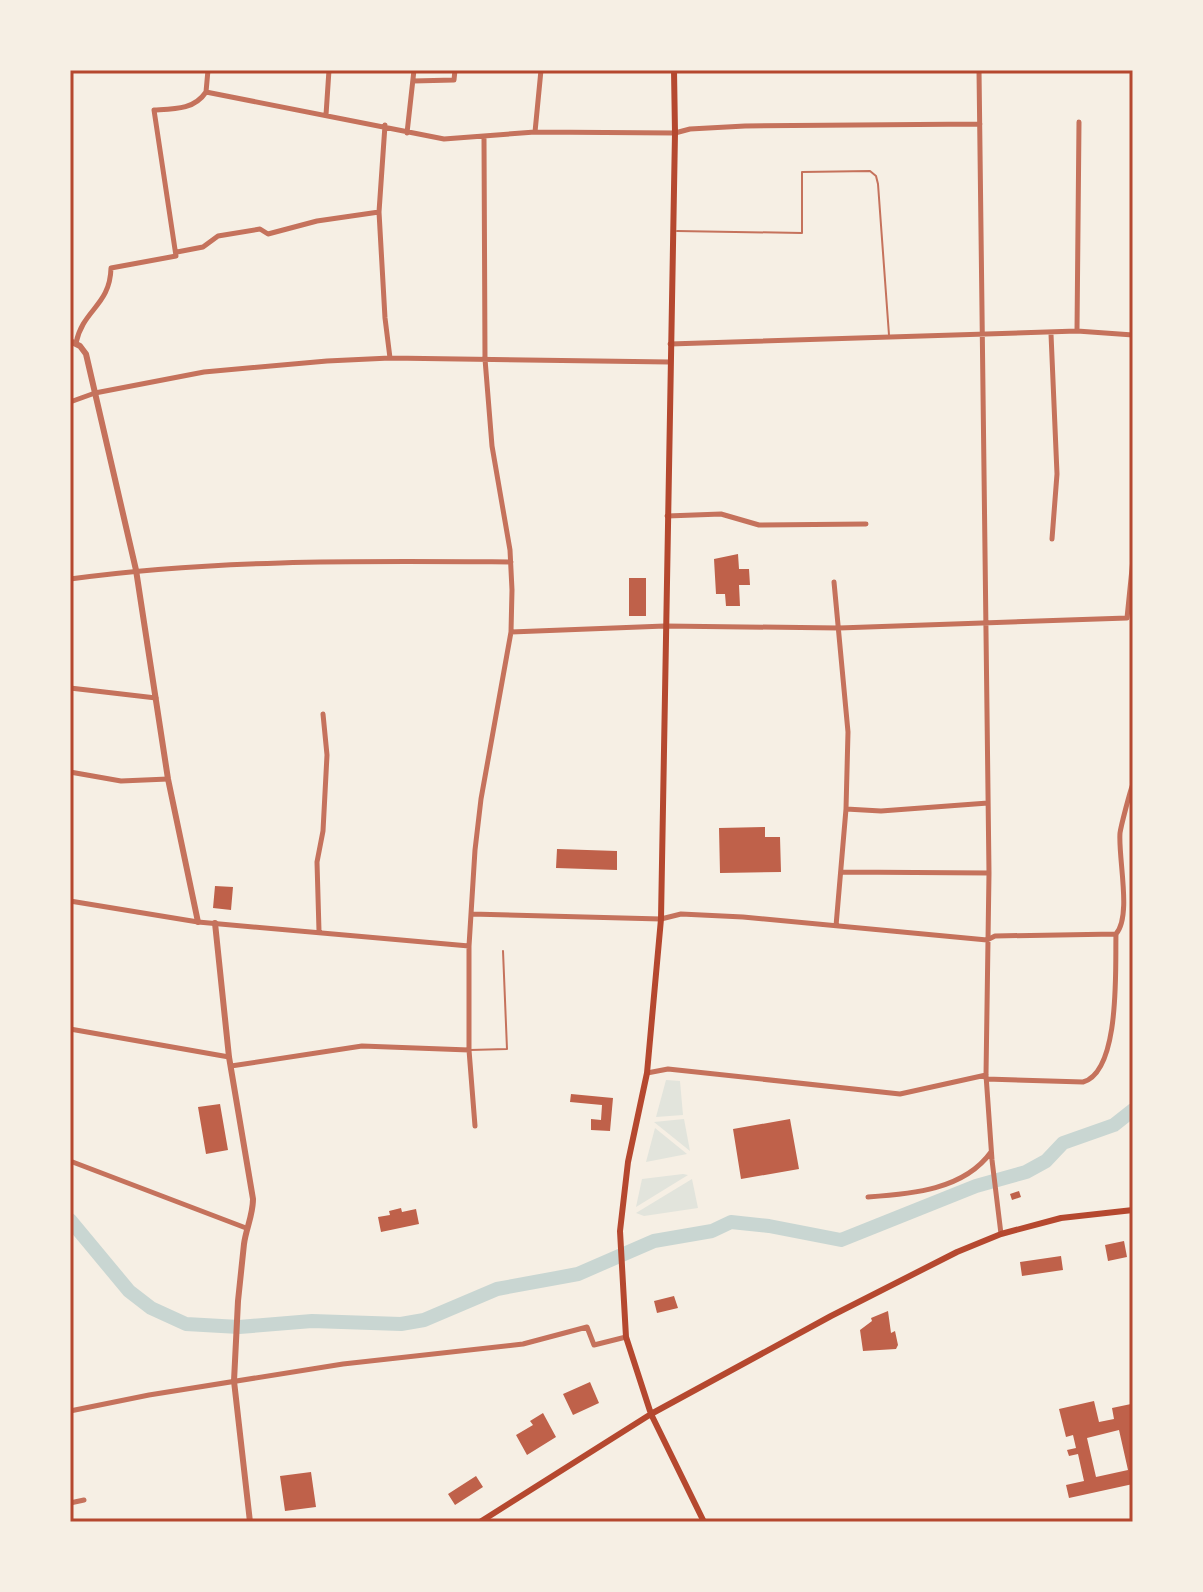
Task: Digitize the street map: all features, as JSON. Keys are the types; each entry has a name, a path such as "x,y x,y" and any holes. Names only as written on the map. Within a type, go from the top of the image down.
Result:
{"main road":[{"path":"674,70 661,919 647,1073 628,1162 620,1231 626,1337 651,1414 704,1522"},
{"path":"480,1522 651,1414 957,1252 1001,1234 1061,1218 1133,1210"}],"street":[{"path":"198,922 168,779 136,570 86,354 73,342 83,322 100,304 111,285 111,268 173,258 177,252 154,110 191,106 201,99 206,92 208,70"},
{"path":"326,115 329,70"},
{"path":"407,133 414,70"},
{"path":"413,81 454,80 455,70"},
{"path":"535,132 541,70"},
{"path":"979,70 989,873 986,1077 1001,1234"},
{"path":"206,92 444,139 535,132 675,133 690,129 745,126 980,124"},
{"path":"1077,331 1079,122"},
{"path":"385,125 379,212 390,358"},
{"path":"475,1126 469,1050 471,914 481,799 511,632 511,562 492,446 485,359 484,138"},
{"path":"177,252 203,247 218,236 260,229 268,234 317,221 379,212"},
{"path":"669,344 1077,331 1133,335"},
{"path":"1051,334 1057,474 1052,539"},
{"path":"70,402 95,393 204,372 327,361 390,358 669,362"},
{"path":"666,516 721,514 759,525 866,524"},
{"path":"511,632 665,626 839,628 1127,618 1133,559"},
{"path":"70,579 136,570 334,561 511,562"},
{"path":"834,582 848,732 846,809 836,926"},
{"path":"70,688 157,698"},
{"path":"319,931 317,853 323,831 327,755 323,714"},
{"path":"70,772 121,781 168,779"},
{"path":"647,1073 668,1069 900,1094 986,1077 1083,1082 1096,1074 1112,1037 1116,934 1120,929 1124,905 1119,857 1120,830 1133,784"},
{"path":"846,809 881,811 988,803"},
{"path":"841,872 989,873"},
{"path":"70,901 198,922 469,946"},
{"path":"471,914 661,919 681,914 743,917 987,940 995,936 1116,934"},
{"path":"215,923 229,1057 253,1199 253,1210 246,1228 234,1354 234,1381 250,1522"},
{"path":"70,1029 229,1057"},
{"path":"231,1066 362,1046 469,1050"},
{"path":"868,1197 903,1194 945,1185 977,1167 991,1151"},
{"path":"70,1161 246,1228"},
{"path":"70,1411 343,1364 523,1344 587,1327 594,1345 626,1337"},
{"path":"70,1503 84,1500"}],"lane":[{"path":"672,231 802,233 802,172 870,171 876,176 878,184 889,339"},
{"path":"469,1050 507,1049 503,951"}],"shaded area":[{"path":"666,1080 680,1081 683,1115 656,1117"},
{"path":"684,1119 690,1151 654,1122"},
{"path":"655,1128 687,1154 646,1162"},
{"path":"688,1175 636,1207 642,1179"},
{"path":"692,1179 698,1208 644,1216 636,1213"}],"building":[{"path":"738,554 739,569 749,569 750,585 739,585 740,606 726,606 725,594 716,594 714,559"},
{"path":"629,578 646,578 646,616 629,616"},
{"path":"765,827 765,837 780,837 781,872 720,873 719,828"},
{"path":"557,849 617,851 617,870 556,868"},
{"path":"215,886 233,887 231,910 213,908"},
{"path":"571,1094 613,1098 610,1131 591,1130 591,1119 601,1120 602,1105 570,1102"},
{"path":"220,1104 228,1150 206,1154 198,1107"},
{"path":"790,1119 799,1169 741,1179 733,1129"},
{"path":"1019,1191 1021,1197 1012,1200 1010,1194"},
{"path":"401,1208 402,1212 416,1209 419,1224 381,1232 378,1217 390,1215 389,1211"},
{"path":"1124,1241 1127,1257 1108,1261 1105,1245"},
{"path":"1061,1256 1063,1270 1022,1276 1020,1262"},
{"path":"674,1296 678,1308 657,1313 654,1301"},
{"path":"888,1311 891,1333 895,1331 898,1345 896,1349 863,1351 860,1330 872,1321 871,1318"},
{"path":"590,1382 599,1403 573,1415 563,1394"},
{"path":"1094,1401 1099,1422 1114,1419 1112,1408 1131,1404 1133,1484 1069,1498 1066,1485 1084,1481 1078,1454 1069,1456 1067,1450 1076,1448 1073,1435 1066,1437 1059,1409","holes":["1119,1430 1128,1470 1096,1477 1087,1438"]},
{"path":"543,1413 556,1437 527,1455 516,1435 533,1425 530,1421"},
{"path":"311,1472 316,1507 285,1511 280,1476"},
{"path":"476,1476 483,1487 455,1505 448,1494"}],"waterway":[{"path":"70,1220 129,1291 151,1308 186,1324 239,1327 312,1321 401,1324 424,1320 497,1289 578,1274 654,1241 712,1231 731,1222 841,1240 976,1186 1026,1172 1046,1161 1063,1143 1114,1125 1133,1110"}],"railway":[{"path":"1132,70 1133,74"}]}
